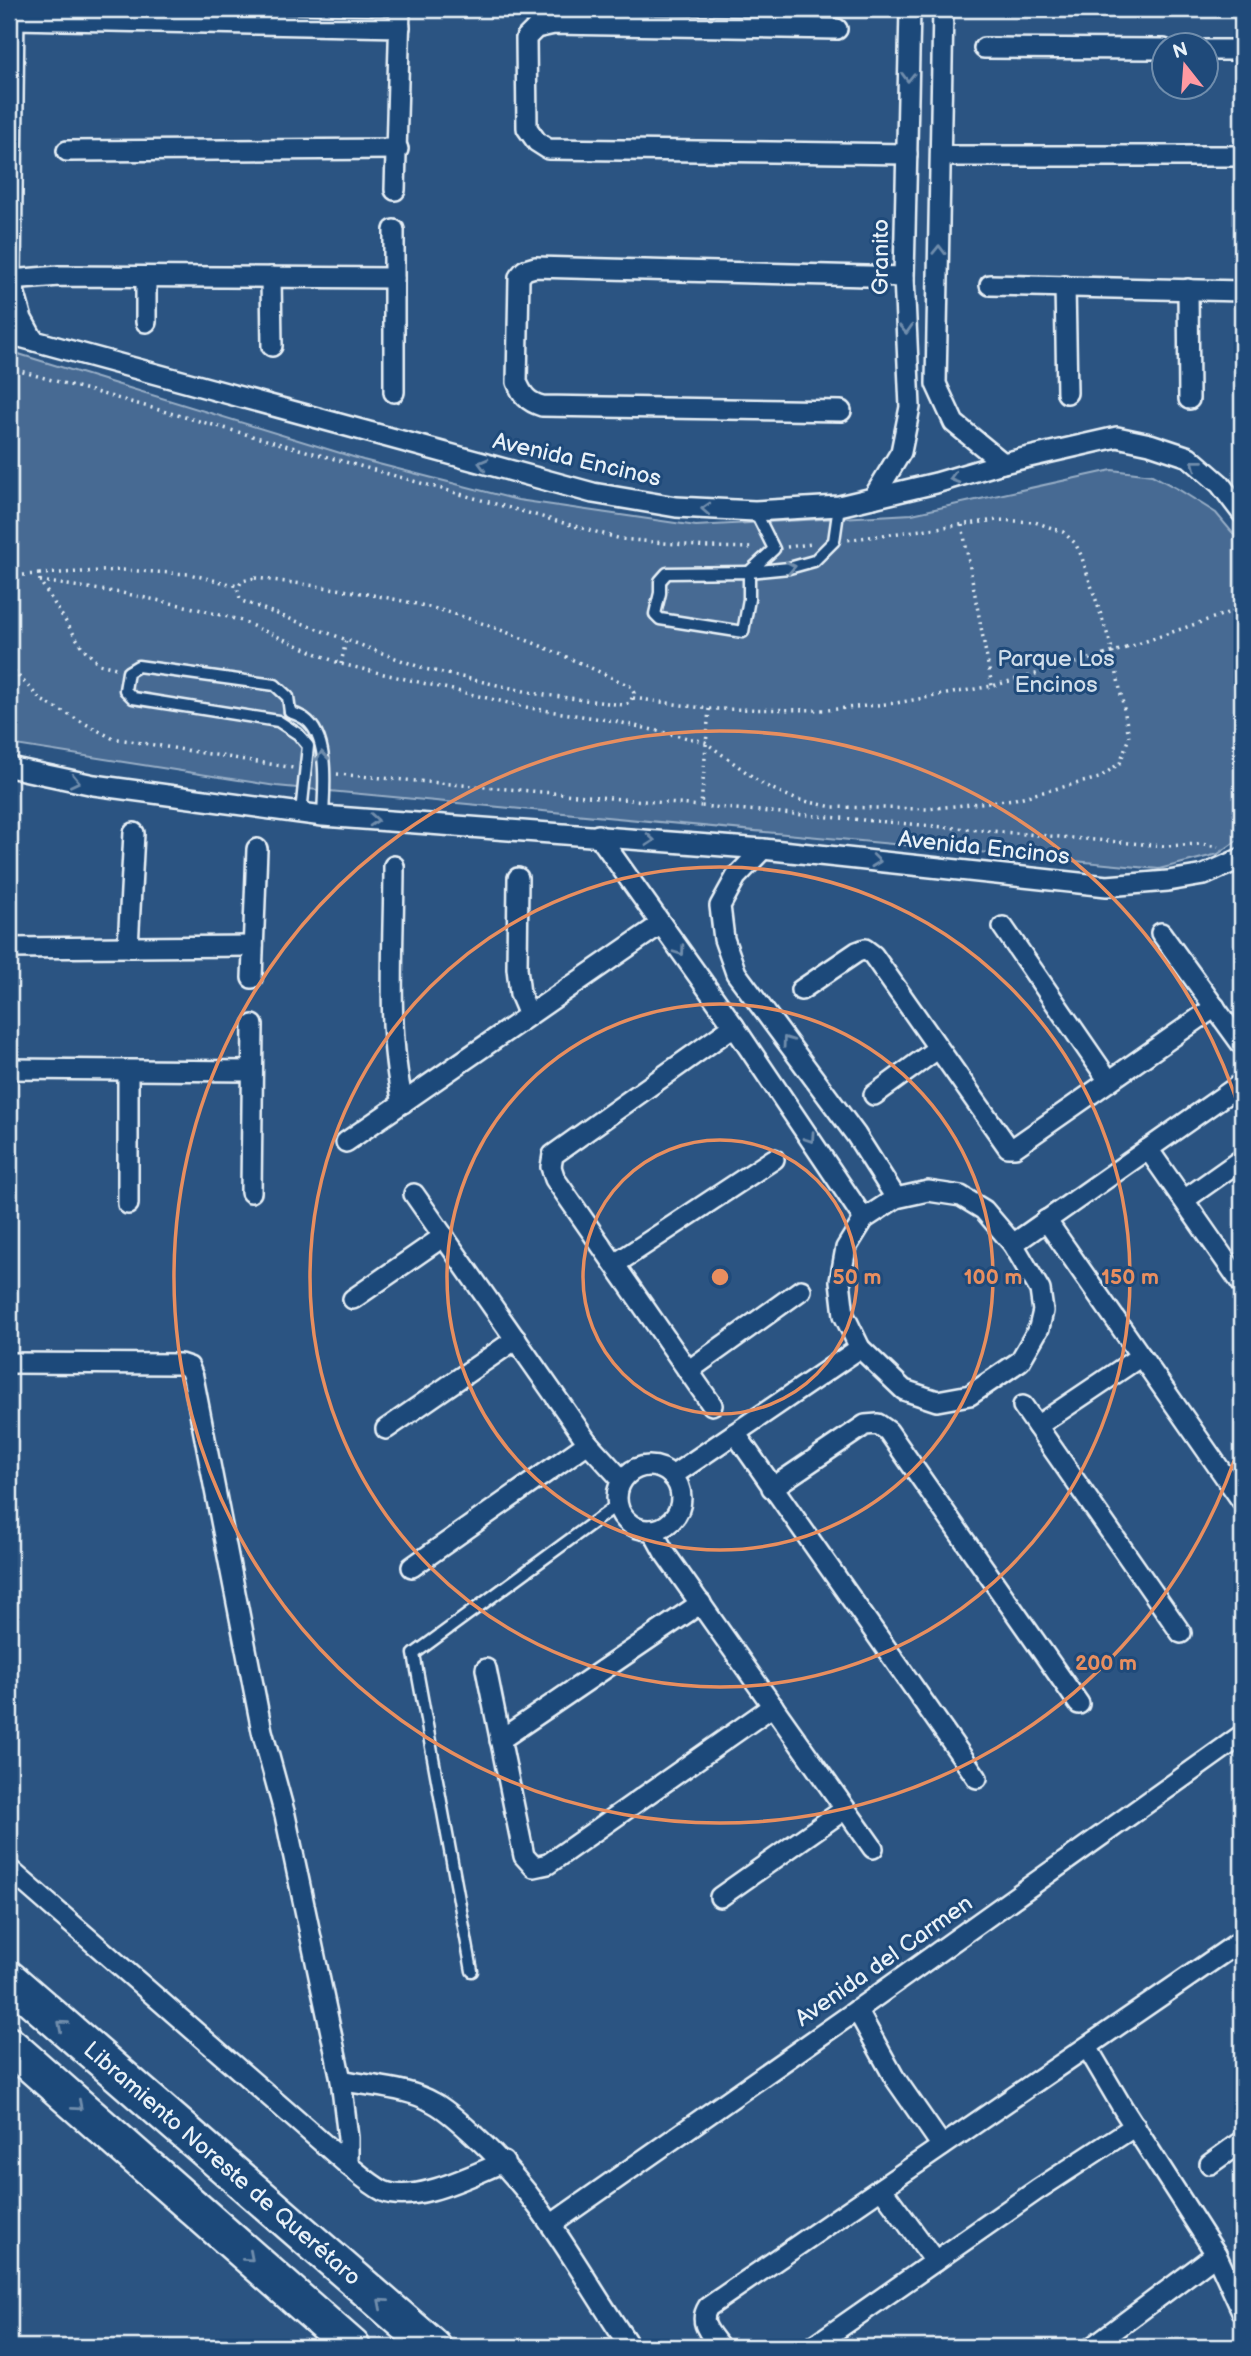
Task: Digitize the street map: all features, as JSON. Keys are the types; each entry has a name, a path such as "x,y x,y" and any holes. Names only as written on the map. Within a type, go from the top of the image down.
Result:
{"highway":[{"name":"Libramiento Noreste de Querétaro","path":"9,1979 433,2347"},
{"path":"9,2045 352,2347"}],"street":[{"name":"Granito","path":"873,498 901,452 910,407 904,277 910,9"},
{"path":"943,9 936,384 954,423 1003,463"},
{"path":"34,341 22,319 11,281 14,14 400,18 395,190"},
{"path":"837,29 554,23 536,28 526,38 527,128 537,142 548,149 906,154"},
{"path":"984,48 1150,49"},
{"path":"1220,50 1242,50"},
{"path":"67,151 398,149"},
{"path":"941,156 1242,156"},
{"path":"394,230 394,392"},
{"path":"841,411 542,406 530,403 517,382 519,277 525,270 535,267 904,277"},
{"path":"11,281 59,276 394,278"},
{"path":"146,277 146,322"},
{"path":"271,277 272,346"},
{"path":"990,285 1242,291"},
{"path":"1065,286 1067,393"},
{"path":"1188,289 1189,399"},
{"name":"Avenida Encinos","path":"9,334 593,494 676,507 755,511 839,506 1003,463 1117,438 1150,444 1189,457 1220,484 1242,513"},
{"name":"Avenida Encinos","path":"9,767 94,785 323,816 763,849 1107,886 1204,875 1240,860"},
{"path":"128,947 134,833"},
{"path":"598,835 734,1026 864,1220"},
{"path":"252,978 257,849"},
{"path":"763,849 736,877 720,906 724,939 736,973 856,1135 895,1198"},
{"path":"394,866 395,1070 403,1103"},
{"path":"518,878 517,968 520,995 529,1015"},
{"path":"346,1142 661,924"},
{"path":"1003,927 1110,1081"},
{"path":"1161,933 1242,1045"},
{"path":"9,948 253,946"},
{"path":"801,990 857,952 865,949 873,955 1008,1147 1023,1144 1215,1007"},
{"path":"251,1192 253,1025"},
{"path":"712,1405 555,1179 551,1167 553,1156 734,1026"},
{"path":"874,1095 937,1049"},
{"path":"9,1069 251,1070"},
{"path":"128,1071 128,1204"},
{"path":"1013,1244 1242,1083"},
{"path":"1148,1149 1242,1284"},
{"path":"615,1264 774,1159"},
{"path":"1184,1200 1242,1159"},
{"path":"928,1191 961,1196 984,1210 1013,1244 1040,1290 1043,1311 1039,1328 1020,1361 970,1395 937,1401 904,1391 860,1348 844,1315 840,1281 846,1248 864,1220 895,1198 928,1191"},
{"path":"414,1194 588,1443 622,1480"},
{"path":"1046,1220 1242,1501"},
{"path":"353,1299 444,1236"},
{"path":"688,1371 801,1290"},
{"path":"386,1429 516,1339"},
{"path":"673,1476 860,1348"},
{"path":"1037,1426 1141,1356"},
{"path":"9,1363 180,1364 189,1367 262,1731 285,1815 341,2080 348,2138 348,2165"},
{"path":"1023,1406 1181,1633"},
{"path":"772,1488 865,1425 878,1424 888,1431 1079,1704"},
{"path":"735,1433 977,1778"},
{"path":"411,1567 588,1443"},
{"path":"646,1466 661,1468 673,1476 680,1489 681,1503 675,1516 665,1525 652,1530 636,1528 624,1519 617,1505 617,1492 622,1480 632,1470 646,1466"},
{"path":"652,1530 664,1552 873,1848"},
{"path":"500,1740 701,1603"},
{"path":"486,1669 524,1856 534,1867 548,1864 773,1706"},
{"name":"Avenida del Carmen","path":"552,2224 1242,1735"},
{"path":"720,1896 845,1809"},
{"path":"9,1869 348,2165 385,2192 404,2194 443,2187 504,2162"},
{"path":"720,2347 704,2324 703,2315 708,2307 1242,1940"},
{"path":"857,2010 894,2077 942,2146"},
{"path":"1087,2047 1216,2255 1242,2311"},
{"path":"341,2080 411,2092 436,2103 504,2162 552,2224 594,2295 630,2347"},
{"path":"812,2347 1037,2190 1135,2126"},
{"path":"1210,2164 1242,2141"},
{"path":"882,2189 935,2261"},
{"path":"1092,2347 1216,2255"}],"lane":[{"path":"755,511 774,549 750,572 749,600 743,632 660,619 655,614 660,581 667,573 750,572 789,568 814,561 834,541 839,506"},
{"path":"290,712 288,697 275,685 138,666 128,672 125,690 133,698 278,721 298,734 308,746 301,813"},
{"path":"278,721 290,712"},
{"path":"290,712 306,719 317,733 321,745 324,773 323,816"},
{"path":"472,1971 414,1654 617,1505"}],"path":[{"path":"9,369 621,540 774,549 997,520 1035,522 1063,532 1075,543 1111,645 1129,737 1120,763 1099,778 1015,799 929,809 833,807 795,799 764,785 705,742 614,721 530,708 341,664 239,620 190,607 122,593 40,581"},
{"path":"962,525 992,687"},
{"path":"9,575 122,570 189,574 239,586"},
{"path":"39,574 40,581 82,647 99,664 128,672"},
{"path":"255,578 334,588 450,613 550,649 630,686 634,693 630,703 623,705 538,694 425,669 346,640 242,601 238,596 239,586 242,581 255,578"},
{"path":"633,698 709,709 827,710 897,703 992,687 1104,655 1242,608"},
{"path":"341,664 346,640"},
{"path":"9,666 41,699 112,738 306,770"},
{"path":"701,806 709,709"},
{"path":"324,773 1165,846 1201,844 1221,848 1240,860"}],"green space":[{"name":"Parque Los Encinos","path":"9,351 363,460 518,500 696,526 912,514 1112,470 1152,475 1216,513 1242,544 1242,837 1218,854 1159,869 276,786 9,744"}]}
